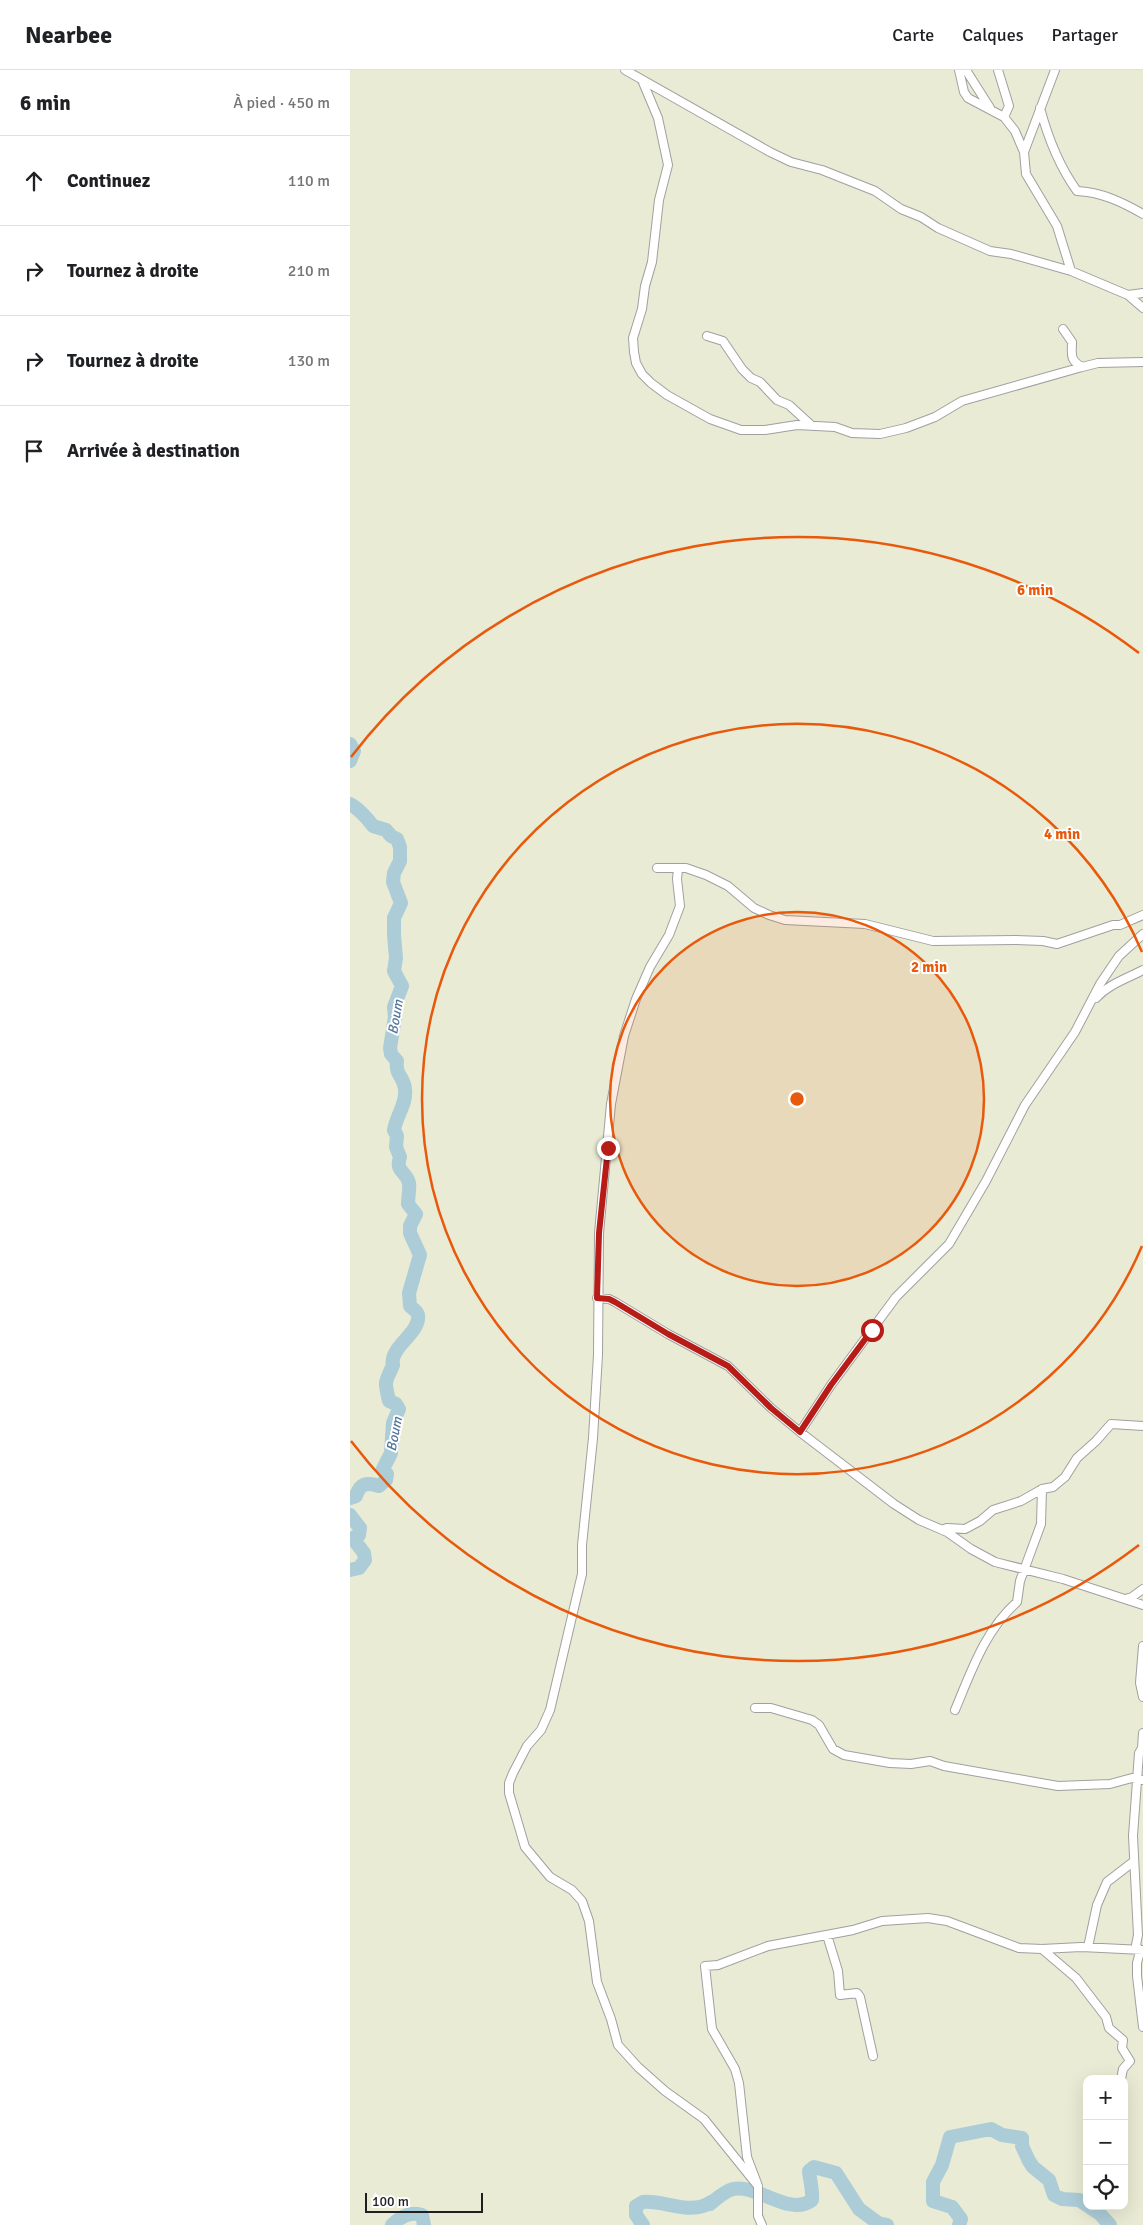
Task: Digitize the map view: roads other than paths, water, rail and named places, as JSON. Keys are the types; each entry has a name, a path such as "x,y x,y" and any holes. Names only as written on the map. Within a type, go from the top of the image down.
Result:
{"street":[{"path":"625,70 770,152 875,191 900,209 921,217 938,228 990,251 1011,254 1071,271 1128,294 1143,308"},
{"path":"959,70 964,92 968,98 1004,117 1015,131 1024,152 1026,174 1057,226 1071,271"},
{"path":"966,70 991,110"},
{"path":"998,70 1009,106 1004,117"},
{"path":"1024,152 1055,70"},
{"path":"642,80 658,118 668,165 659,200 654,249 642,309 633,338 636,363 650,383 667,395 710,419 741,430 812,426 835,427 852,433 880,434 906,428 935,417 962,401 1082,367 1098,363 1143,362"},
{"path":"1040,108 1048,136 1059,162 1077,191 1093,192 1127,204 1143,214"},
{"path":"1128,294 1143,294"},
{"path":"1063,329 1072,342 1070,352 1072,358 1082,367"},
{"path":"707,336 723,341 742,369 751,378 760,382 777,400 789,405 812,426"},
{"path":"657,868 686,868 706,875 728,886 754,908 785,920 865,924 933,941 1016,940 1043,941 1057,944 1113,925 1120,925 1143,915"},
{"path":"678,869 677,879 680,906 669,935 650,967 636,999 624,1036 611,1104 599,1233 597,1364 582,1574 550,1710 540,1730 527,1746 512,1773 509,1793 525,1847 550,1877 572,1890 582,1901 589,1921 597,1982 612,2019 618,2045 638,2067 665,2091 704,2119 758,2190"},
{"path":"800,1432 831,1385 896,1297 948,1244 986,1181 1025,1105 1075,1032 1119,956 1143,934"},
{"path":"1088,1007 1106,988 1143,970"},
{"path":"597,1298 609,1299 615,1302 668,1334 728,1366 771,1408 800,1432 894,1504 919,1520 942,1530 995,1562 1064,1579 1143,1605"},
{"path":"942,1530 947,1528 965,1529 980,1521 993,1510 1022,1501 1042,1490 1050,1489 1065,1477 1077,1458 1111,1424 1143,1426"},
{"path":"955,1710 976,1660 992,1630 1006,1612 1017,1602 1020,1581 1041,1524 1042,1490"},
{"path":"1124,1599 1132,1597 1143,1589"},
{"path":"1143,1646 1140,1683 1143,1697"},
{"path":"755,1708 771,1708 812,1720 819,1725 833,1749 844,1755 861,1760 911,1764 930,1761 944,1766 1058,1786 1110,1784 1140,1779"},
{"path":"1143,1733 1140,1779 1134,1804 1133,1862 1138,1935 1136,1942 1141,1950 1137,1976 1143,2027"},
{"path":"1088,1947 1095,1910 1107,1882 1133,1862"},
{"path":"762,2225 758,2216 758,2190 747,2157 742,2102 735,2069 712,2029 705,1966 718,1965 768,1946 827,1935 882,1921 928,1918 948,1921 1019,1948 1088,1947 1141,1950"},
{"path":"827,1935 838,1971 840,1994 858,1993 860,1996 873,2056"},
{"path":"1042,1949 1076,1978 1106,2017 1109,2028 1123,2040 1122,2048 1130,2061 1123,2069 1122,2075"}],"waterway":[{"name":"Boum","path":"350,744 354,751 350,761"},
{"name":"Boum","path":"350,804 363,814 373,826 386,830 397,839 400,847 400,861 394,873 393,882 401,903 394,918 396,958 394,971 402,986 394,1007 395,1017 390,1048 391,1054 397,1061 397,1070 404,1085 405,1094 394,1130 397,1136 396,1147 400,1157 399,1166 409,1183 408,1204 416,1214 410,1226 410,1233 420,1255 409,1293 410,1306 416,1311 418,1322 396,1352 386,1382 389,1401 396,1404 399,1409 393,1423 391,1453 383,1469 387,1474 386,1480 379,1486 364,1485 356,1496 350,1498"},
{"name":"Boum","path":"350,1515 360,1528 359,1535 354,1540 364,1553 365,1560 359,1568 350,1570"},
{"path":"959,2225 961,2219 952,2207 933,2201 933,2182 942,2165 950,2137 991,2129 1002,2135 1022,2138 1022,2146 1029,2161 1033,2167 1049,2180 1054,2195 1062,2199 1079,2200 1100,2214 1110,2225"},
{"path":"643,2225 636,2215 636,2206 643,2202 695,2208 711,2202 710,2204 724,2193 733,2189 753,2191 783,2203 803,2204 812,2200 809,2171 814,2167 836,2173 859,2209 878,2223 887,2225"},
{"path":"392,2225 402,2217 410,2214 422,2215 424,2225"}]}
